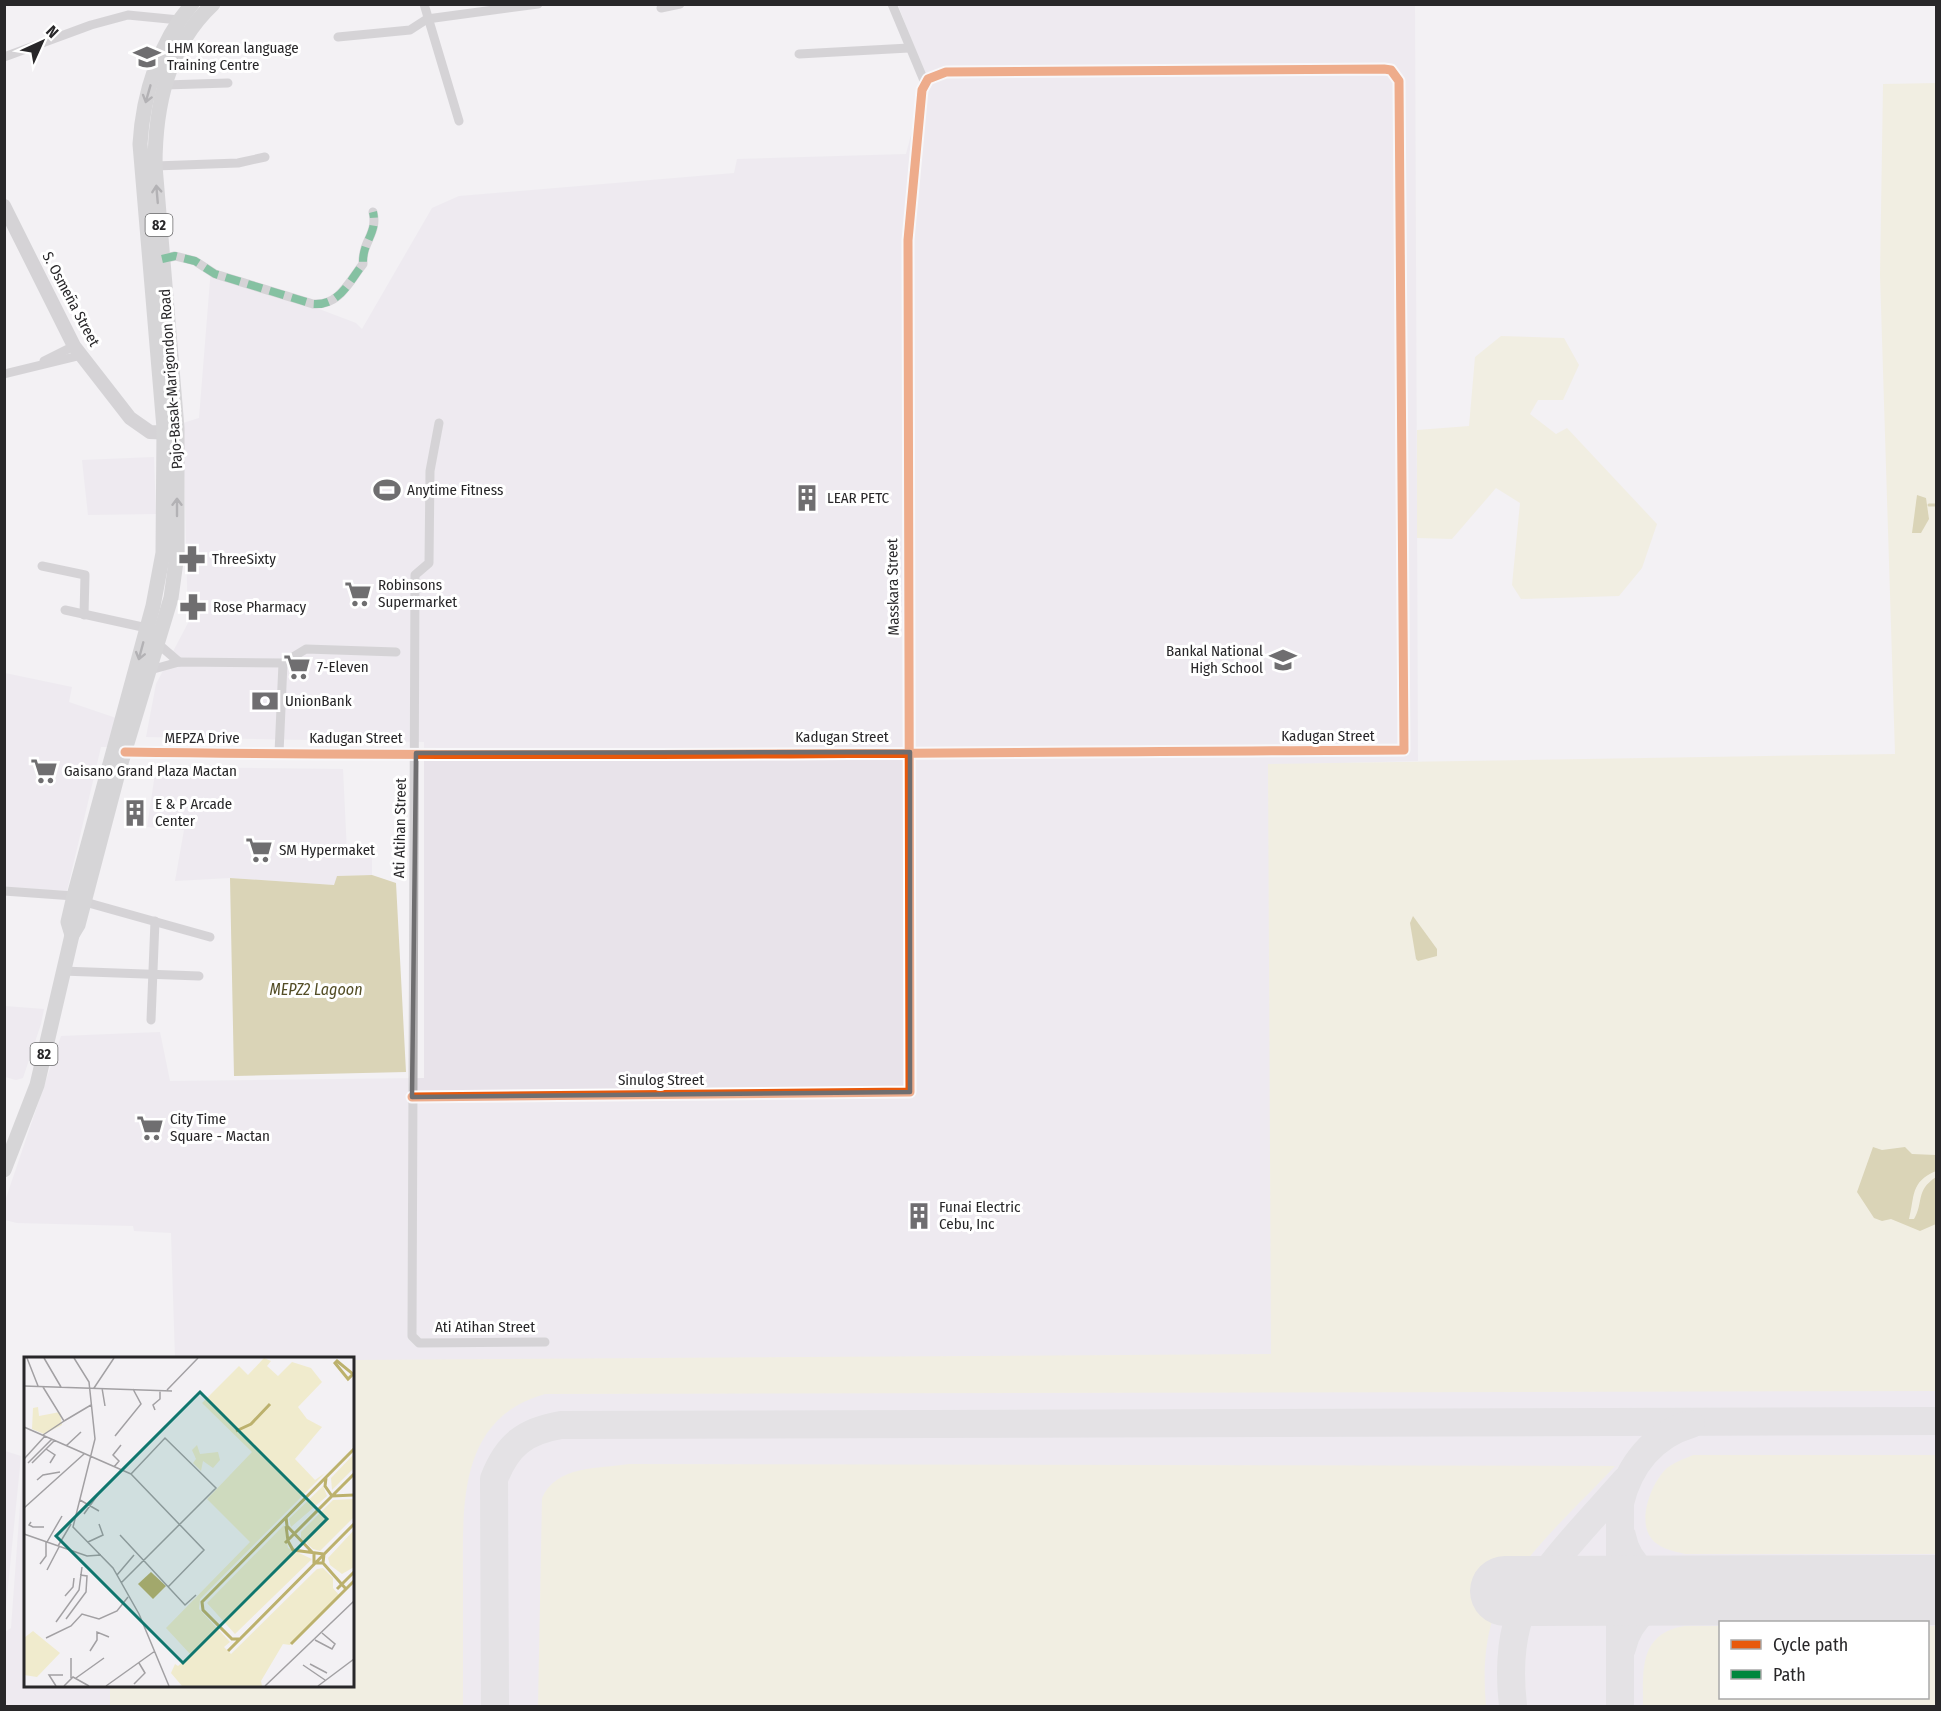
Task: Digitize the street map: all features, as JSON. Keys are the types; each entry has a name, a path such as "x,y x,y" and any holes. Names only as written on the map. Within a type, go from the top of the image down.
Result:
{"main road":[{"name":"Pajo-Basak-Marigondon Road","path":"170,433 140,144 144,107 151,83 179,20 192,4"},
{"name":"Pajo-Basak-Marigondon Road","path":"79,899 171,598 177,554 155,166 156,122 165,85 185,36 213,4"},
{"name":"Pajo-Basak-Marigondon Road","path":"4,1170 37,1084 62,971 72,934 78,925 79,899 164,553 171,461"}],"street":[{"path":"424,4 459,121"},
{"path":"338,37 410,30 427,19 538,4"},
{"path":"661,8 680,4"},
{"path":"892,4 925,83"},
{"path":"4,57 92,25 128,15 179,20"},
{"path":"799,54 909,48"},
{"name":"Kadugan Street","path":"279,753 1404,750 1399,81 1395,74 1384,69 946,72 925,83"},
{"path":"165,85 228,83"},
{"name":"Masskara Street","path":"910,1092 908,240 921,101 925,83"},
{"path":"155,166 238,163 265,157"},
{"name":"S. Osmeña Street","path":"4,206 78,351 130,418 144,430 170,433"},
{"path":"162,259 175,256 195,261 215,274 301,301 325,305 335,300 363,264 363,252 376,225 373,212"},
{"path":"4,374 78,351"},
{"name":"Ati Atihan Street","path":"440,423 430,471 429,563 415,575 413,1339 419,1342 545,1342"},
{"path":"42,566 85,575 84,615"},
{"path":"65,610 147,628"},
{"path":"157,642 179,662"},
{"path":"150,669 179,662 283,663 306,649 396,651"},
{"path":"279,753 283,663"},
{"name":"MEPZA Drive","path":"125,752 279,753"},
{"path":"4,891 79,899 210,936"},
{"path":"151,1020 155,921"},
{"path":"62,971 199,976"},
{"name":"Sinulog Street","path":"412,1097 910,1092"}],"highlighted area":[{"path":"910,752 910,1092 412,1097 416,753"}],"shaded area":[{"path":"898,5 1415,5 1418,761 1268,765 1936,1353 1936,1706 5,1706 5,1632 11,1628 24,1451 24,1687 354,1687 354,1357 175,1357 171,1233 134,1231 133,1226 17,1223 5,1220 5,1201 61,1036 160,1032 170,1081 424,1078 424,742 146,737 156,684 188,623 183,423 199,418 211,268 356,323 362,329 432,208 459,196 734,173 737,159 906,154 926,78"},
{"path":"1936,83 1936,1391 545,1394 516,1406 495,1424 480,1445 471,1470 465,1497 463,1525 463,1706 110,1706 110,1687 354,1687 354,1360 1271,1354 1268,764 1895,754 1880,275 1883,84"},
{"path":"1501,336 1564,338 1579,365 1563,400 1538,400 1530,414 1556,434 1567,428 1657,524 1642,568 1619,596 1521,599 1512,585 1520,503 1496,488 1452,539 1417,538 1417,430 1469,426 1475,357"},
{"path":"154,457 156,514 88,515 82,460"},
{"path":"5,673 72,687 69,702 116,718 108,747 101,747 67,891 5,888"},
{"name":"SM Hypermaket","path":"156,767 343,769 347,853 372,852 372,875 337,876 334,885 230,878 175,881 184,830 147,827"},
{"path":"5,1006 44,1009 23,1078 16,1080 5,1077"},
{"path":"4,1451 21,1456 5,1616"},
{"path":"1693,1455 1936,1455 1936,1554 1685,1554 1666,1549 1651,1538 1647,1530 1645,1521 1648,1501 1661,1474 1676,1462"},
{"path":"629,1464 1615,1466 1533,1552 1506,1590 1497,1607 1489,1631 1485,1668 1486,1706 538,1706 542,1498 549,1487 568,1474 592,1468"},
{"path":"1685,1626 1719,1626 1719,1699 1929,1699 1929,1626 1936,1626 1936,1706 1643,1706 1643,1679 1647,1655 1651,1645 1659,1636"}],"water":[{"path":"1917,495 1926,498 1929,519 1921,533 1912,533"},
{"name":"MEPZ2 Lagoon","path":"372,875 396,883 406,1072 234,1076 230,878 334,885 337,876"},
{"path":"1413,916 1437,949 1437,956 1418,961 1416,959 1410,923"},
{"path":"1873,1147 1882,1150 1905,1147 1912,1154 1936,1155 1936,1171 1922,1180 1915,1190 1909,1219 1914,1219 1922,1192 1936,1177 1936,1224 1920,1231 1891,1219 1882,1221 1874,1218 1857,1192"}],"waterway":[{"path":"1929,505 1936,505"}],"taxiway":[{"path":"495,1706 494,1479 505,1457 519,1442 537,1431 561,1425 1936,1421"},
{"path":"1620,1706 1620,1503 1630,1476 1645,1453 1665,1436 1691,1424"},
{"path":"1513,1706 1511,1675 1513,1644 1524,1606 1564,1550 1625,1481"},
{"path":"1622,1536 1630,1557 1644,1573 1663,1584 1685,1591"},
{"path":"1622,1648 1631,1627 1645,1610 1663,1598 1685,1591"}],"runway":[{"path":"1505,1591 1936,1590"}],"marked path":[{"path":"162,259 175,256 195,261 215,274 313,304 322,304 337,297 363,264 363,256 372,232 373,212"}],"cycle path":[{"path":"125,752 605,755 764,754 924,753 1404,750 1399,81 1391,70 946,72 928,79 922,90 908,240 910,1092 412,1097"}],"place":[{"name":"LHM Korean language Training Centre","path":"147,57"},
{"name":"Anytime Fitness","path":"387,490"},
{"name":"LEAR PETC","path":"807,498"},
{"name":"ThreeSixty","path":"192,559"},
{"name":"Robinsons Supermarket","path":"358,594"},
{"name":"Rose Pharmacy","path":"193,607"},
{"name":"Bankal National High School","path":"1283,660"},
{"name":"7-Eleven","path":"297,667"},
{"name":"UnionBank","path":"265,701"},
{"name":"Gaisano Grand Plaza Mactan","path":"44,771"},
{"name":"E & P Arcade Center","path":"135,813"},
{"name":"SM Hypermaket","path":"259,850"},
{"name":"City Time Square - Mactan","path":"150,1128"},
{"name":"Funai Electric Cebu, Inc","path":"919,1216"}]}
